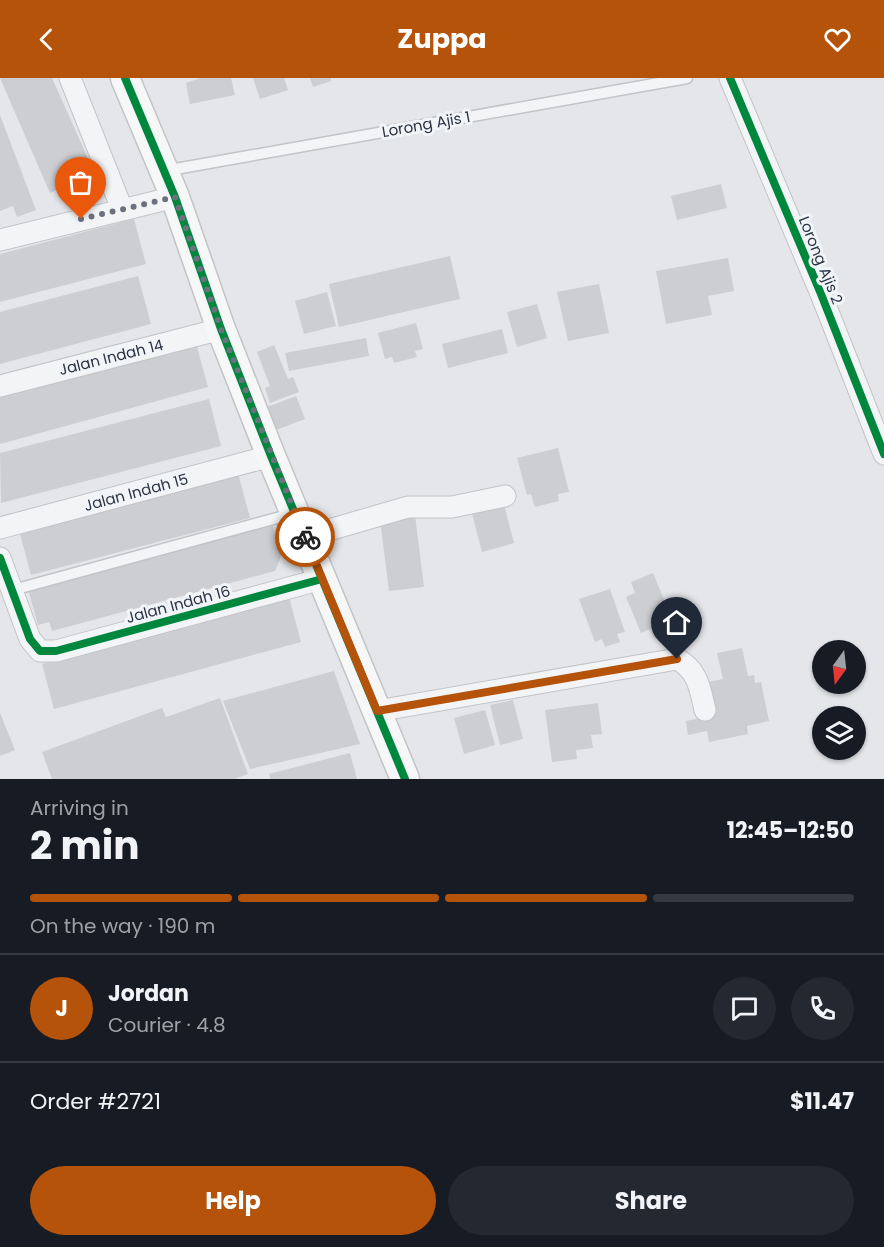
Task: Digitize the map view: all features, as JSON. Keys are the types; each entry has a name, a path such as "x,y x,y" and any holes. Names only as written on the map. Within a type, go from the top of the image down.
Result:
{"street":[{"path":"70,78 122,209"},
{"path":"125,78 175,197 221,329 271,456 405,779"},
{"name":"Lorong Ajis 2","path":"730,78 821,294 884,454"},
{"path":"0,240 175,197"},
{"name":"Jalan Indah 14","path":"0,386 221,329"},
{"name":"Jalan Indah 15","path":"0,528 271,456"},
{"path":"300,525 408,507 452,507 505,496"},
{"path":"0,558 13,590"},
{"name":"Jalan Indah 16","path":"13,590 30,639 40,651 56,651 322,579"},
{"path":"377,711 677,659 690,666 698,682 705,710"}],"lane":[{"name":"Lorong Ajis 1","path":"164,171 687,78"},
{"path":"13,590 300,525"}],"building":[{"path":"0,78 52,78 95,174 50,193"},
{"path":"200,78 231,78 235,95 190,104 186,83"},
{"path":"253,78 284,78 288,90 260,99"},
{"path":"310,78 331,78 331,81 313,87"},
{"path":"0,115 36,210 17,217 13,206 0,211"},
{"path":"721,184 727,208 677,220 671,196"},
{"path":"134,219 146,264 0,302 0,254"},
{"path":"450,256 460,299 339,327 329,284"},
{"path":"728,258 734,291 708,296 712,315 666,324 656,271"},
{"path":"138,276 151,324 0,364 0,312"},
{"path":"599,284 609,333 568,341 557,292"},
{"path":"327,292 336,326 304,334 295,301"},
{"path":"537,304 547,338 517,347 507,312"},
{"path":"416,323 423,349 415,351 417,357 394,363 392,357 385,359 378,333"},
{"path":"502,329 508,353 448,368 442,344"},
{"path":"366,338 369,356 289,371 285,353"},
{"path":"195,340 208,387 0,444 0,393"},
{"path":"274,345 288,379 293,377 299,392 270,403 265,388 270,386 257,352"},
{"path":"296,396 305,419 276,430 267,407"},
{"path":"209,399 221,446 1,503 0,453"},
{"path":"558,448 569,492 558,494 559,501 535,507 531,494 527,495 517,458"},
{"path":"238,473 250,518 31,575 19,530"},
{"path":"503,501 514,543 482,552 471,510"},
{"path":"415,515 424,587 389,591 380,519"},
{"path":"272,523 281,556 275,571 52,631 49,622 38,625 28,589"},
{"path":"653,573 676,629 654,638 650,629 641,633 626,597 635,593 631,582"},
{"path":"610,589 625,632 617,634 620,642 605,647 602,639 595,642 579,599"},
{"path":"289,597 301,642 54,709 42,664"},
{"path":"742,648 748,676 754,675 755,683 761,682 769,721 747,726 748,734 709,742 707,731 688,735 686,721 715,715 708,682 723,679 717,653"},
{"path":"334,671 360,744 250,769 223,701"},
{"path":"220,698 248,774 234,779 52,779 42,752 162,708 166,717"},
{"path":"513,700 523,739 500,745 490,705"},
{"path":"598,703 602,734 591,735 593,748 576,750 577,759 552,762 545,710"},
{"path":"485,710 495,745 464,754 454,718"},
{"path":"0,713 15,750 0,756"},
{"path":"350,753 357,779 270,779 269,774"}],"cycle path":[{"path":"125,78 175,197 221,329 271,456 405,779"},
{"path":"730,78 821,294 884,454"},
{"path":"0,558 30,639 40,651 56,651 322,579"}],"way so far":[{"path":"81,219 175,197 221,329 305,537"}],"route":[{"path":"305,537 377,711 677,659"}]}
